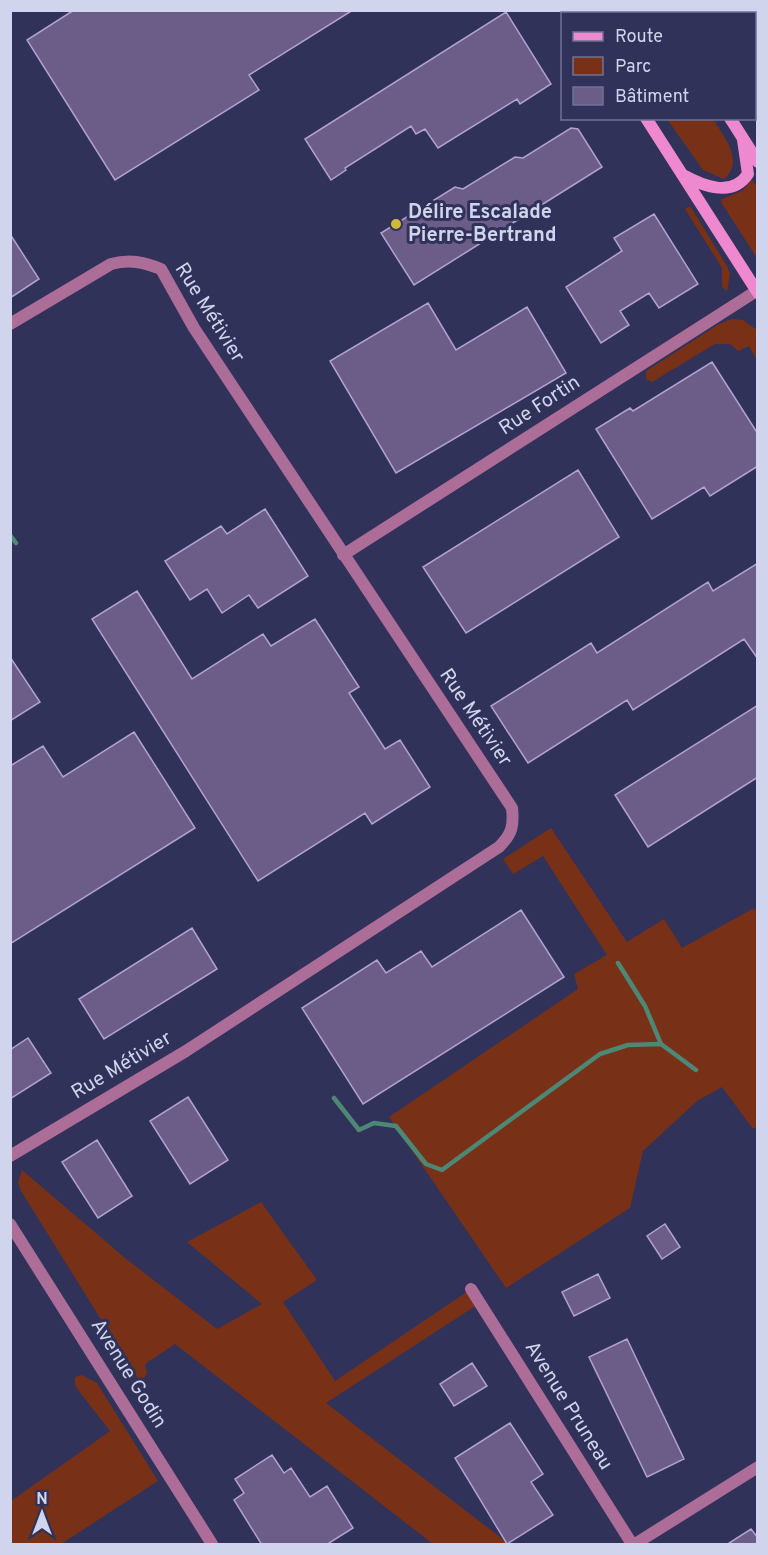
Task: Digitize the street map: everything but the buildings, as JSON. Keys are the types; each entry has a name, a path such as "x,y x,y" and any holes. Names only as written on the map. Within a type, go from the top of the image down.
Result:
{"main road":[{"path":"647,120 757,291"},
{"path":"731,120 758,162"},
{"path":"682,175 712,187 724,188 736,185 748,174 743,140"}],"street":[{"name":"Rue Métivier","path":"10,324 111,264 127,260 141,261 161,269 194,328 512,808 514,824 509,837 499,847 186,1051 10,1156"},
{"name":"Rue Fortin","path":"343,555 757,291"},
{"name":"Avenue Godin","path":"10,1224 212,1545"},
{"name":"Avenue Pruneau","path":"471,1289 633,1545"},
{"path":"633,1545 758,1467"}],"green space":[{"path":"668,120 714,120 727,141 733,157 733,165 724,179 703,170"},
{"path":"752,180 758,188 758,253 755,255 721,202 722,199 742,191"},
{"path":"690,206 727,266 730,274 727,291 722,287 722,268 685,209"},
{"path":"732,319 743,320 757,330 757,360 749,346 738,351 730,344 715,344 652,382 646,379 646,371 719,324"},
{"path":"551,828 627,942 664,919 682,948 752,909 757,910 757,1126 753,1129 722,1087 697,1101 643,1151 630,1208 506,1288 389,1117 578,989 574,974 607,955 543,856 513,874 503,859"},
{"path":"22,1170 125,1258 217,1329 262,1304 187,1242 261,1202 317,1280 283,1302 335,1381 468,1291 477,1305 326,1403 509,1544 433,1544 175,1344 145,1364 147,1374 140,1382 21,1191 18,1182"},
{"path":"82,1375 97,1383 158,1481 61,1544 11,1544 11,1501 110,1431 75,1386 75,1377"}],"waterway":[{"path":"10,535 16,543"},
{"path":"618,963 645,1006 661,1044"},
{"path":"334,1098 359,1130 374,1123 396,1126 426,1164 442,1170 600,1054 628,1045 661,1044 696,1070"}],"place":[{"name":"Délire Escalade Pierre-Bertrand","path":"396,224"}]}
